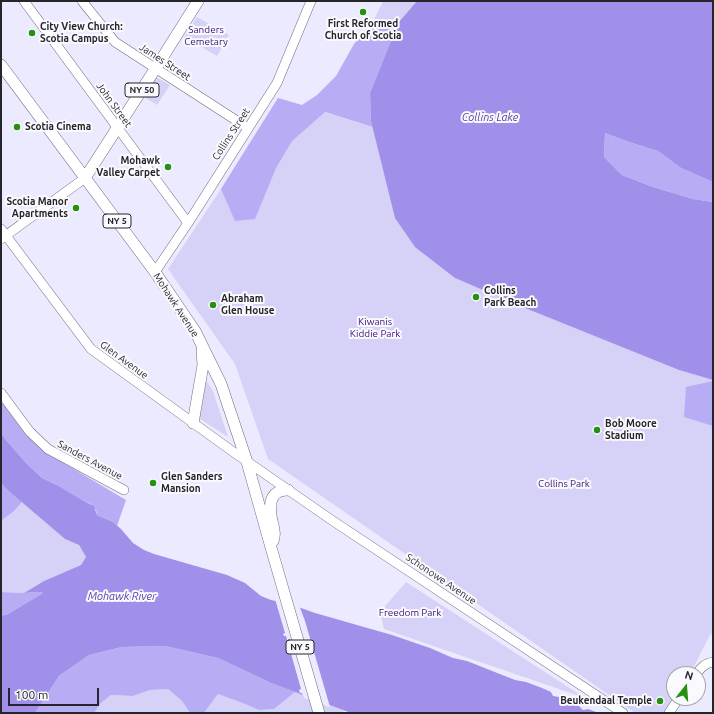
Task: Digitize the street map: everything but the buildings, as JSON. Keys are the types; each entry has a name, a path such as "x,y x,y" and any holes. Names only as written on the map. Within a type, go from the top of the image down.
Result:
{"main road":[{"name":"NY 50","path":"85,178 198,1"},
{"name":"Mohawk Avenue","path":"1,65 155,272 195,331 202,345 221,384 248,462 319,713"},
{"path":"193,423 203,365 202,345"},
{"path":"272,551 274,532 270,514 272,498 277,492 288,490"}],"street":[{"name":"John Street","path":"24,1 188,223"},
{"name":"James Street","path":"82,1 115,42 248,128"},
{"name":"Collins Street","path":"155,272 277,83 311,1"},
{"path":"2,234 85,178"},
{"name":"Glen Avenue","path":"2,234 91,349 248,462"},
{"name":"Sanders Avenue","path":"1,393 30,432 48,449 124,490"},
{"name":"Schonowe Avenue","path":"248,462 413,574 623,713"}],"green space":[{"path":"383,1 417,1 398,23 372,24"},
{"name":"Sanders Cemetary","path":"197,17 229,35 217,56 184,37"},
{"path":"156,77 170,85 157,105 144,97"},
{"name":"Collins Park","path":"278,98 373,127 384,172 455,278 520,306 679,370 713,380 713,638 711,633 694,666 666,666 666,706 669,706 664,713 635,713 268,459 235,364 168,269 221,189"},
{"path":"204,377 213,391 228,437 197,417"},
{"path":"22,502 65,539 79,545 86,557 81,565 44,581 24,593 1,592 1,521 14,511"},
{"name":"Freedom Park","path":"406,582 585,698 384,629 380,612"},
{"path":"168,689 182,701 190,713 94,713 101,703 111,695 133,696 150,690"},
{"path":"295,692 343,710 344,713 204,713 218,694 259,710 274,709"}],"shaded area":[{"path":"398,23 370,93 371,121 373,127 325,112 292,141 276,168 255,219 235,221 221,189 278,98 302,105 317,95 336,76 354,44 372,24"},
{"path":"605,133 658,151 681,168 713,182 713,202 693,199 653,187 622,175 604,157"},
{"path":"713,381 713,426 684,417 686,387"},
{"path":"1,398 47,453 126,500 117,526 113,522 97,515 96,510 91,504 42,478 27,464 1,433"},
{"path":"1,483 22,502 14,511 1,521"},
{"path":"1,592 43,593 8,614 1,616"},
{"path":"165,646 218,658 271,683 295,692 274,709 259,710 218,694 204,713 190,713 182,701 168,689 150,690 133,696 111,695 101,703 94,713 35,713 59,676 89,655 122,647"}],"water":[{"name":"Collins Lake","path":"417,1 713,1 713,182 681,168 658,151 605,133 604,157 622,175 653,187 693,199 713,202 713,380 679,370 520,306 455,278 415,247 395,218 371,121 370,93 398,23"},
{"name":"Mohawk River","path":"1,433 27,464 42,478 94,506 97,515 113,522 133,543 144,550 227,575 245,583 261,596 271,600 290,604 315,613 392,635 430,648 453,658 467,661 515,680 526,682 551,692 553,696 559,697 563,702 568,700 578,705 583,710 588,709 599,713 351,713 271,683 218,658 165,646 122,647 89,655 59,676 35,713 1,713 1,616 8,614 43,593 24,593 44,581 81,565 86,557 79,545 65,539 1,483"}],"pier":[{"path":"275,599 299,605 330,707 304,698 302,693 300,693 299,690 301,689 286,636 283,634 285,633"}],"place":[{"name":"First Reformed Church of Scotia","path":"363,12"},
{"name":"City View Church: Scotia Campus","path":"32,33"},
{"name":"Scotia Cinema","path":"17,127"},
{"name":"Mohawk Valley Carpet","path":"168,167"},
{"name":"Scotia Manor Apartments","path":"76,208"},
{"name":"Collins Park Beach","path":"476,297"},
{"name":"Abraham Glen House","path":"213,305"},
{"name":"Bob Moore Stadium","path":"597,430"},
{"name":"Glen Sanders Mansion","path":"153,483"},
{"name":"Beukendaal Temple","path":"660,701"}],"park label":[{"name":"Kiwanis Kiddie Park","path":"375,328"}]}
